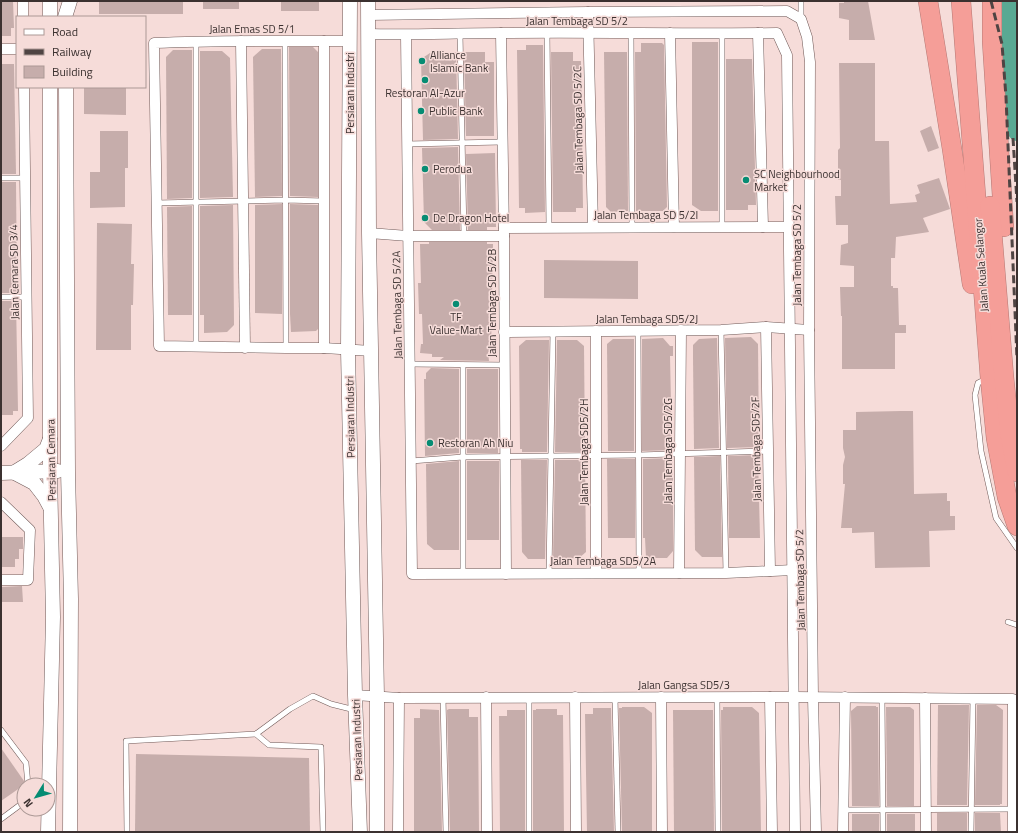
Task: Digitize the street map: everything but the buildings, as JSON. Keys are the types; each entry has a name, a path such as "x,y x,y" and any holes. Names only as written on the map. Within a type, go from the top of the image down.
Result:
{"highway":[{"path":"928,1 952,149 971,283 985,310"},
{"path":"992,1 992,41 1006,249 996,276"},
{"name":"Jalan Kuala Selangor","path":"961,7 955,40 966,67 996,438 1007,497 1017,526"},
{"name":"Jalan Kuala Selangor","path":"961,7 996,276 1010,435 1017,472"}],"street":[{"path":"23,1 23,16"},
{"path":"50,1 50,16"},
{"path":"65,1 65,16"},
{"path":"65,16 70,1"},
{"name":"Persiaran Industri","path":"350,1 348,350 355,695 360,832"},
{"name":"Persiaran Industri","path":"368,8 369,234 377,696 377,832"},
{"name":"Jalan Tembaga SD 5/2","path":"368,8 588,12 787,11 801,19 807,37 810,62 809,330 816,832"},
{"name":"Jalan Tembaga SD 5/2C","path":"588,12 593,227"},
{"name":"Jalan Tembaga SD 5/2B","path":"501,33 506,574"},
{"path":"670,33 674,227"},
{"path":"758,33 763,227"},
{"name":"Jalan Tembaga SD 5/2","path":"369,34 777,33 787,55 796,832"},
{"name":"Jalan Tembaga SD 5/2A","path":"406,34 412,574"},
{"name":"Jalan Emas SD 5/1","path":"157,203 154,43 285,40 350,41"},
{"path":"241,41 245,348"},
{"path":"324,41 324,348"},
{"path":"1,49 16,49"},
{"name":"Jalan Cemara SD 3/4","path":"1,446 28,418 24,88"},
{"name":"Persiaran Cemara","path":"48,832 53,617 52,510 50,472 50,88"},
{"name":"Persiaran Cemara","path":"66,88 68,471 71,600 70,832"},
{"path":"157,203 159,346 324,348 372,351"},
{"name":"Jalan Tembaga SD 5/2I","path":"369,234 464,236 549,227 788,227"},
{"name":"Jalan Tembaga SD5/2J","path":"504,332 721,330 766,327 809,330"},
{"name":"Jalan Tembaga SD5/2F","path":"766,327 770,571"},
{"name":"Jalan Tembaga SD5/2G","path":"679,573 681,330"},
{"name":"Jalan Tembaga SD5/2H","path":"596,331 596,573"},
{"path":"8,473 28,464 46,449 50,439"},
{"path":"8,473 68,471"},
{"path":"8,473 34,483 52,510"},
{"path":"1,502 30,530 28,580 1,580"},
{"name":"Jalan Tembaga SD5/2A","path":"412,574 679,573 793,570"},
{"name":"Jalan Gangsa SD5/3","path":"355,695 399,698 794,696 1013,699 1015,809"},
{"path":"486,697 487,832"},
{"path":"575,697 576,832"},
{"path":"661,697 662,832"},
{"path":"770,697 772,832"},
{"path":"843,832 845,697"},
{"path":"398,832 399,698"},
{"path":"925,698 926,832"},
{"path":"1013,832 1015,809"}],"lane":[{"path":"801,1 801,19"},
{"path":"547,33 549,227"},
{"path":"631,33 632,227"},
{"path":"460,34 464,236"},
{"path":"722,34 722,227"},
{"path":"285,40 286,348"},
{"path":"196,41 196,347"},
{"path":"407,144 502,142"},
{"path":"1,178 25,178"},
{"path":"157,203 244,200 324,201"},
{"path":"1,298 26,298"},
{"path":"721,330 726,572"},
{"path":"549,574 553,331"},
{"path":"638,331 639,573"},
{"path":"410,364 504,365"},
{"path":"463,364 463,574"},
{"path":"990,378 978,383 976,395 981,451 996,518 1017,548"},
{"path":"411,461 463,457 768,452"},
{"path":"1008,622 1017,625"},
{"path":"127,832 126,741 256,734 290,709 313,696 331,704 356,710"},
{"path":"529,697 529,832"},
{"path":"615,697 618,832"},
{"path":"717,697 718,832"},
{"path":"882,697 883,832"},
{"path":"443,698 446,832"},
{"path":"971,832 973,698"},
{"path":"1,730 26,763 27,777"},
{"path":"256,734 269,745 321,747 323,832"},
{"path":"1,819 16,808"},
{"path":"843,810 1015,809"}],"waterway":[{"path":"1007,1 1017,132"}],"railway":[{"path":"991,1 1002,44 1006,97 1017,359"},
{"path":"1013,138 1017,202"}],"place":[{"name":"Alliance Islamic Bank","path":"422,61"},
{"name":"Restoran Al-Azur","path":"425,80"},
{"name":"Public Bank","path":"421,111"},
{"name":"Perodua","path":"425,169"},
{"name":"SC Neighbourhood Market","path":"746,180"},
{"name":"De Dragon Hotel","path":"425,218"},
{"name":"TF Value-Mart","path":"456,304"},
{"name":"Restoran Ah Niu","path":"430,443"}]}
